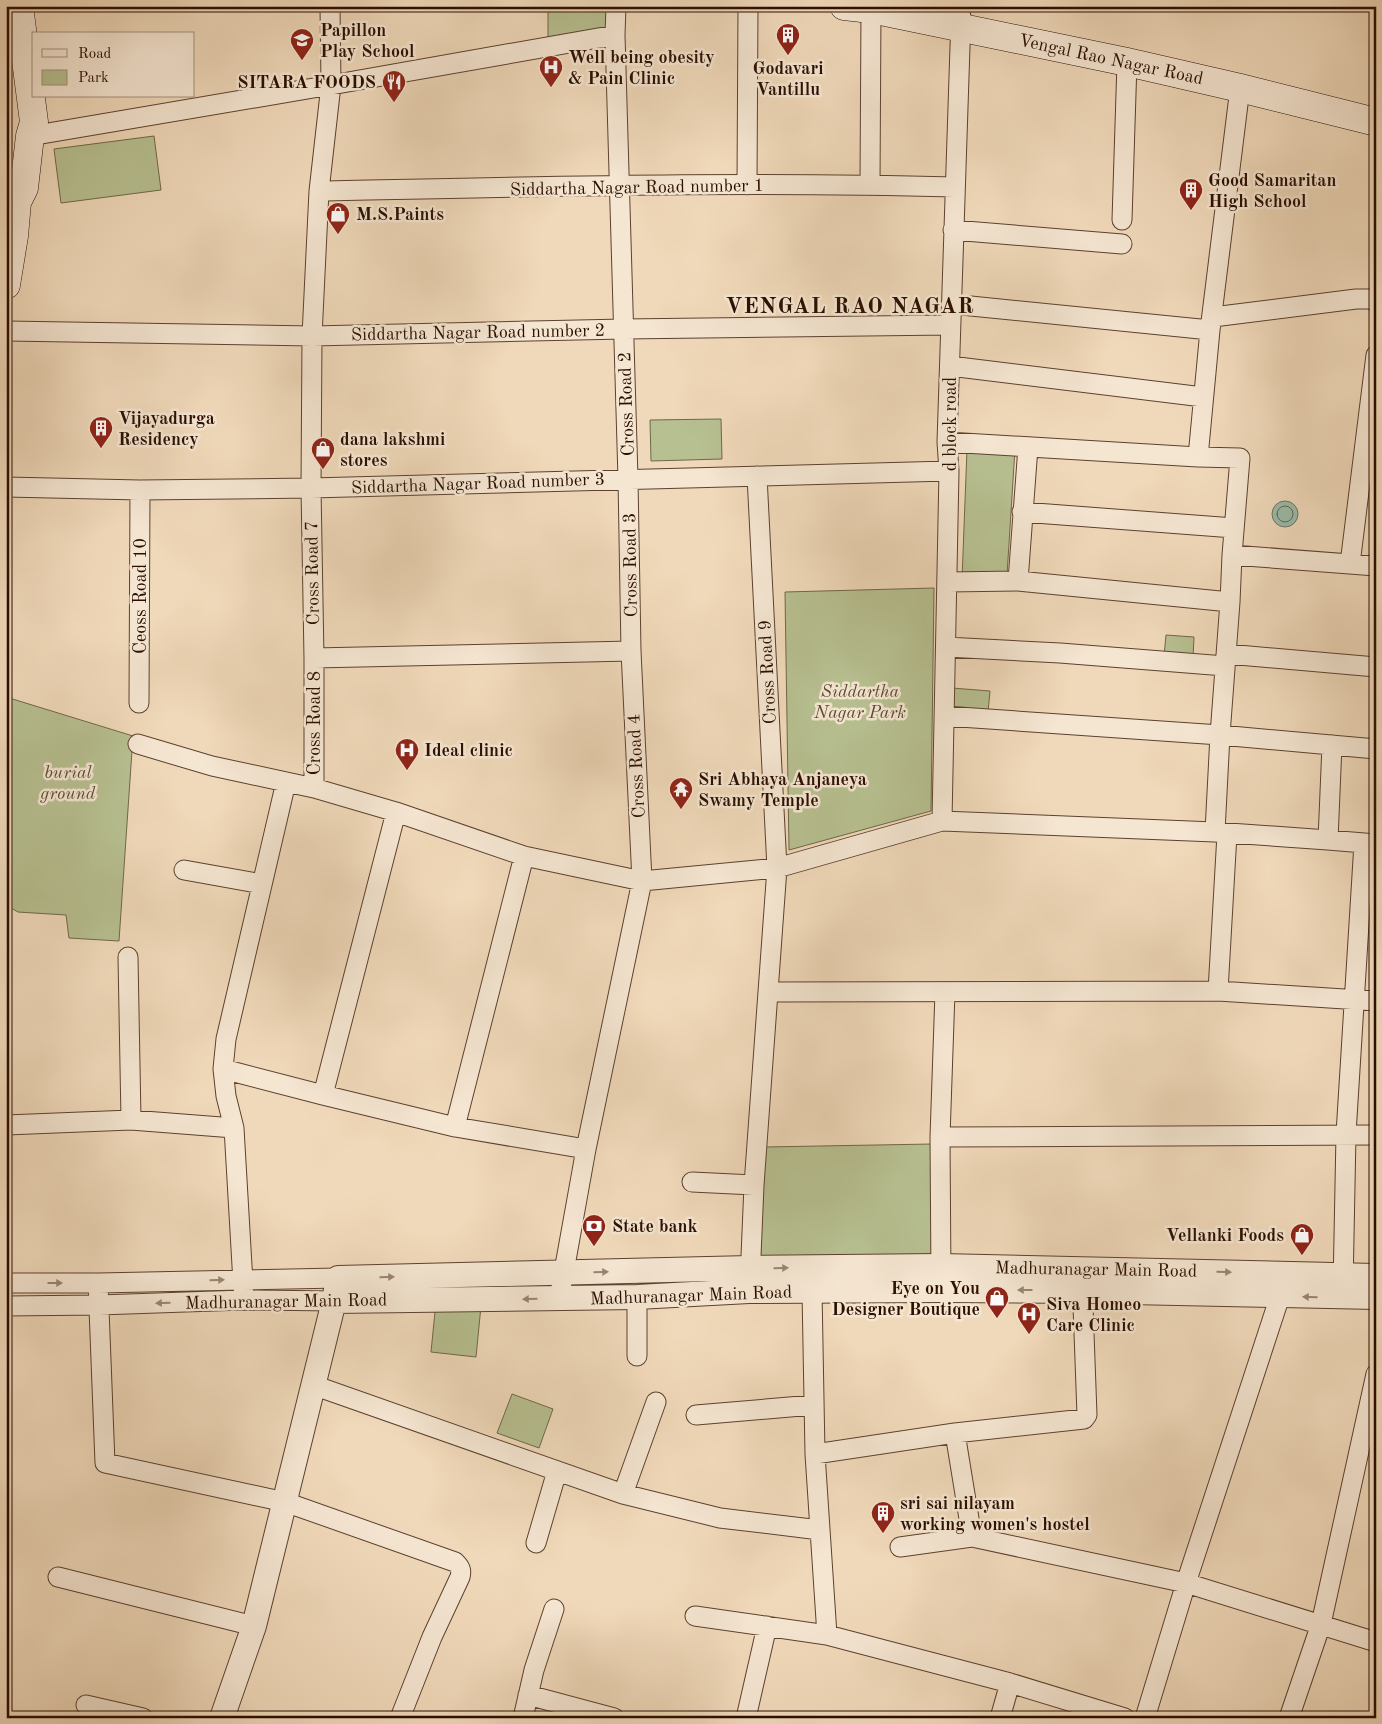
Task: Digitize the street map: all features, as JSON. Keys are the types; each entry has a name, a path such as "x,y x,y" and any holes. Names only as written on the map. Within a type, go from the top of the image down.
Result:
{"main road":[{"path":"6,285 10,236 17,202 24,188 30,136 34,122 19,6"},
{"name":"Vengal Rao Nagar Road","path":"844,6 961,20 1071,37 1376,122"},
{"name":"Vengal Rao Nagar Road","path":"918,6 961,20 1127,62 1209,75"},
{"path":"6,36 19,123 30,136"},
{"name":"Vengal Rao Nagar Road","path":"1253,87 1376,109"}],"street":[{"name":"Cross Road 7","path":"314,658 311,488 312,336 319,192 331,85 330,6"},
{"name":"Cross Road 2","path":"616,6 615,34 628,479"},
{"path":"747,185 748,6"},
{"path":"870,184 871,9"},
{"name":"d block road","path":"942,821 949,471 946,442 961,20"},
{"path":"30,136 615,34"},
{"path":"1122,220 1127,62"},
{"path":"1198,457 1212,323 1253,87"},
{"name":"Siddartha Nagar Road number 1","path":"319,192 619,186 870,184 955,187"},
{"path":"953,230 1122,244"},
{"path":"951,304 1212,323 1356,299 1372,299 1376,302"},
{"name":"Siddartha Nagar Road number 2","path":"6,332 312,336 624,329 950,325"},
{"path":"1350,564 1376,355"},
{"path":"950,366 1203,397"},
{"path":"946,442 1240,458 1220,735 1221,833 1218,991"},
{"path":"1018,581 1028,447"},
{"name":"Siddartha Nagar Road number 3","path":"6,487 140,490 311,488 949,471"},
{"name":"Cross Road 9","path":"750,1292 754,1185 777,868 756,476"},
{"name":"Cross Road 3","path":"628,479 631,651"},
{"name":"Ceoss Road 10","path":"139,702 140,490"},
{"path":"1022,512 1234,528"},
{"path":"1232,556 1376,566"},
{"path":"947,582 1018,581 1230,602"},
{"path":"946,647 1376,667"},
{"path":"314,658 631,651"},
{"name":"Cross Road 4","path":"559,1299 586,1149 642,881 631,651"},
{"name":"Cross Road 8","path":"314,658 314,788"},
{"path":"945,716 1220,735 1376,749"},
{"path":"138,744 212,766 314,788 396,812 524,856 642,881 777,868 942,821 1221,833 1370,844 1355,999 1346,1134 1343,1286"},
{"path":"1328,840 1332,745"},
{"path":"244,1300 234,1128 226,1096 223,1069 226,1039 286,782"},
{"path":"323,1095 396,812"},
{"path":"455,1126 524,856"},
{"path":"184,870 262,884"},
{"path":"128,957 131,1120"},
{"path":"768,992 1218,991 1376,1001"},
{"path":"942,1290 940,1137 945,992"},
{"path":"223,1069 455,1126 586,1149"},
{"path":"6,1125 131,1120 234,1128"},
{"path":"940,1137 1376,1135"},
{"path":"692,1182 754,1185"},
{"name":"Madhuranagar Main Road","path":"6,1306 244,1300 336,1289 564,1273 750,1268 941,1266 1082,1280 1280,1296 1343,1286 1376,1276"},
{"path":"815,1267 812,1291 813,1404 827,1636"},
{"name":"Madhuranagar Main Road","path":"6,1283 98,1283 243,1279 336,1289 559,1299 637,1298 750,1292 942,1290 1082,1280 1343,1286 1376,1297"},
{"path":"815,1454 956,1433 1084,1419 1086,1415 1082,1280"},
{"path":"98,1283 105,1463 285,1502 455,1562 459,1566 460,1577 432,1637 400,1718"},
{"path":"222,1718 254,1626 336,1289"},
{"path":"1145,1718 1186,1583 1280,1296"},
{"path":"637,1298 637,1356"},
{"path":"1289,1718 1321,1624 1376,1374"},
{"path":"313,1385 623,1494 720,1518 820,1530"},
{"path":"623,1494 656,1402"},
{"path":"696,1415 813,1404"},
{"path":"956,1433 972,1537"},
{"path":"536,1543 557,1471"},
{"path":"900,1547 972,1537 1186,1583 1376,1642"},
{"path":"58,1577 254,1626"},
{"path":"523,1718 534,1670 554,1609"},
{"path":"695,1616 827,1636 1010,1683 1125,1718"},
{"path":"746,1718 767,1626"},
{"path":"1000,1718 1010,1683"},
{"path":"528,1695 614,1718"},
{"path":"86,1705 143,1718"}],"green space":[{"path":"548,6 610,6 609,27 548,37"},
{"path":"154,136 161,190 61,203 54,149"},
{"path":"721,419 722,459 651,461 650,420"},
{"path":"967,449 1015,449 1007,575 962,580"},
{"name":"Siddartha Nagar Park","path":"934,588 931,811 789,850 785,592"},
{"path":"1166,635 1194,637 1193,658 1164,656"},
{"path":"952,688 990,691 988,712 950,709"},
{"name":"burial ground","path":"6,697 133,736 119,941 69,938 66,915 18,912 6,905"},
{"path":"932,1144 932,1274 757,1279 764,1147"},
{"path":"436,1302 481,1306 476,1357 431,1352"},
{"path":"512,1394 553,1409 539,1448 497,1433"}],"water":[{"path":"1285,501 1294,505 1298,514 1294,523 1285,527 1276,523 1272,514 1276,505"}],"place":[{"name":"Godavari Vantillu","path":"788,56"},
{"name":"Papillon Play School","path":"302,61"},
{"name":"Well being obesity & Pain Clinic","path":"551,88"},
{"name":"SITARA FOODS","path":"394,103"},
{"name":"Good Samaritan High School","path":"1191,211"},
{"name":"M.S.Paints","path":"338,235"},
{"name":"Vijayadurga Residency","path":"101,449"},
{"name":"dana lakshmi stores","path":"323,470"},
{"name":"Ideal clinic","path":"407,771"},
{"name":"Sri Abhaya Anjaneya Swamy Temple","path":"681,810"},
{"name":"State bank","path":"594,1247"},
{"name":"Vellanki Foods","path":"1302,1256"},
{"name":"Eye on You Designer Boutique","path":"997,1319"},
{"name":"Siva Homeo Care Clinic","path":"1029,1335"},
{"name":"sri sai nilayam working women's hostel","path":"883,1534"}],"district":[{"name":"VENGAL RAO NAGAR","path":"850,305"}]}
